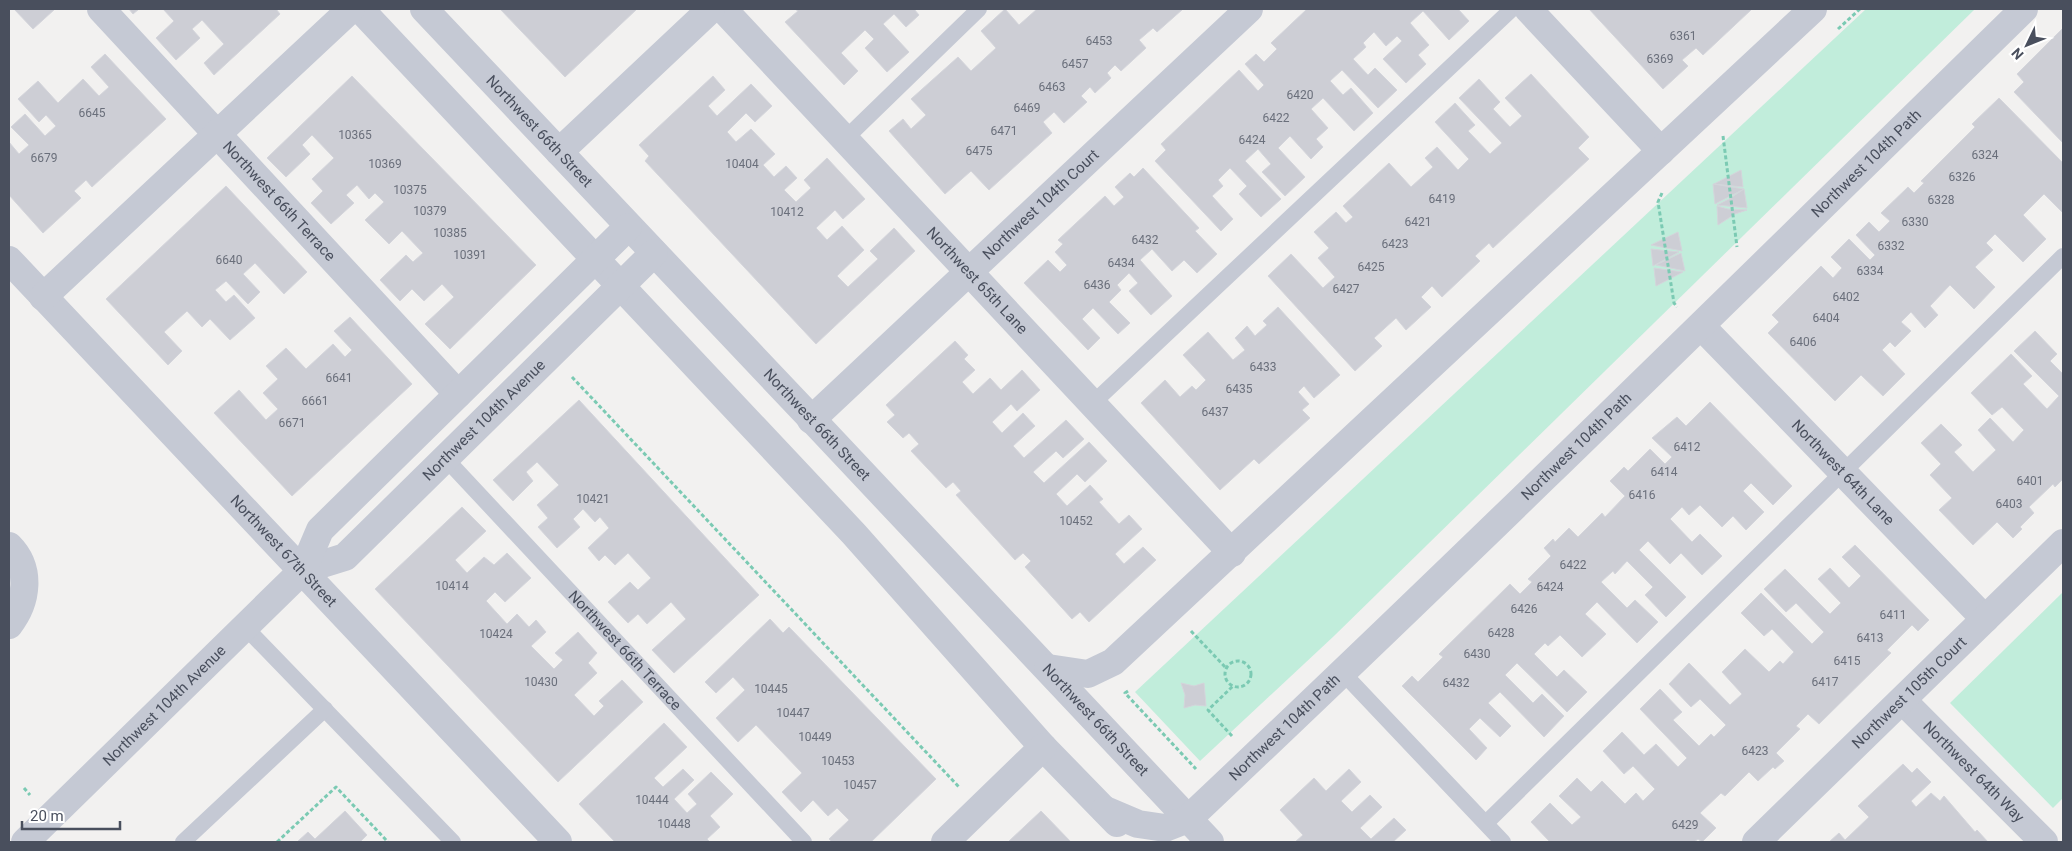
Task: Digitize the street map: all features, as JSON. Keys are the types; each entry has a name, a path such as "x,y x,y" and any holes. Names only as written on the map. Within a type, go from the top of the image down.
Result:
{"street":[{"name":"Northwest 66th Terrace","path":"101,9 458,394"},
{"path":"43,297 350,9"},
{"path":"360,9 854,534 1043,747 1135,842"},
{"name":"Northwest 66th Street","path":"424,9 628,227 1048,668 1210,842"},
{"path":"559,152 711,9"},
{"name":"Northwest 65th Lane","path":"723,9 1232,553"},
{"name":"Northwest 104th Court","path":"811,420 1249,9"},
{"path":"1528,9 1661,151"},
{"path":"1048,668 1088,674 1113,662 1813,9"},
{"name":"Northwest 104th Path","path":"1105,810 1138,824 1165,828 1188,819 1343,673 2024,9"},
{"name":"Northwest 104th Avenue","path":"25,842 303,570 320,530 628,227"},
{"name":"Northwest 104th Avenue","path":"303,570 346,558 654,253"},
{"name":"Northwest 67th Street","path":"9,260 558,842"},
{"name":"Northwest 64th Lane","path":"1701,326 1844,472 1984,620"},
{"name":"Northwest 105th Court","path":"1756,842 1903,701 2063,543"},
{"path":"9,546 15,552 23,571 25,590 20,609 9,626"},
{"name":"Northwest 64th Way","path":"1903,701 2044,842"},
{"path":"945,842 1043,747"}],"lane":[{"path":"844,140 979,9"},
{"path":"1092,404 1512,9"},
{"path":"1486,823 2063,256"},
{"name":"Northwest 66th Terrace","path":"446,459 804,842"},
{"path":"246,627 453,842"},
{"path":"1343,673 1503,842"},
{"path":"183,842 325,709"}],"path":[{"path":"1717,142 1724,135 1736,247"},
{"path":"1662,192 1658,202 1674,303 1677,307"},
{"path":"551,355 980,810"},
{"path":"1171,609 1226,668"},
{"path":"1185,638 1192,632"},
{"path":"1233,686 1225,676 1226,668 1232,661 1241,660 1250,669 1249,682 1242,686 1233,686 1208,710 1252,758"},
{"path":"1132,687 1126,693 1198,771"},
{"path":"277,842 336,787 388,842"}],"green space":[{"path":"1866,9 1975,9 1334,636 1200,761 1135,692"},
{"path":"2063,592 2063,798 2053,808 1950,703"}],"building":[{"path":"14,9 55,9 33,29"},
{"path":"129,9 139,9 133,14"},
{"path":"163,9 276,9 280,14 214,75 204,63 224,44 202,20 192,29 200,38 176,60 156,38 174,21"},
{"path":"500,9 637,9 565,77"},
{"path":"795,9 914,9 919,15 906,27 894,14 883,24 909,52 887,72 865,48 874,39 865,30 841,53 858,71 844,85 785,22 798,11"},
{"path":"1005,9 1019,25 1037,9 1183,9 1157,32 1153,28 1139,40 1146,48 1121,71 1115,65 1107,73 1111,78 1095,93 1090,87 1081,96 1087,102 1064,123 1054,112 1043,122 1052,133 989,190 971,171 945,194 889,131 903,119 911,129 926,115 911,99 958,57 971,71 996,48 981,31"},
{"path":"1307,9 1458,9 1469,21 1449,40 1423,11 1410,23 1429,45 1418,55 1426,64 1406,83 1383,59 1402,41 1397,36 1386,46 1374,32 1363,43 1366,47 1353,59 1368,75 1375,68 1397,90 1378,108 1342,70 1330,81 1343,95 1351,88 1373,113 1354,131 1323,98 1311,109 1328,128 1316,139 1323,147 1311,159 1290,136 1278,148 1305,177 1285,196 1262,172 1271,164 1258,149 1245,161 1281,199 1261,217 1239,194 1247,186 1230,168 1218,180 1223,186 1212,196 1233,219 1221,231 1155,161 1166,150 1161,144 1239,70 1258,91 1264,85 1245,64 1256,54 1264,62 1277,49 1271,43"},
{"path":"1589,9 1752,9 1703,55 1696,48 1682,60 1688,66 1663,89"},
{"path":"2063,28 2063,143 2014,92 2024,82 2017,74"},
{"path":"105,54 166,119 92,187 86,180 74,191 81,198 43,233 9,195 9,142 19,154 29,145 11,127 25,114 45,136 56,126 46,115 39,122 18,99 38,81 58,103 83,79 99,96 109,87 91,67"},
{"path":"1531,74 1589,137 1578,148 1589,159 1493,248 1489,243 1475,256 1480,261 1442,297 1432,286 1421,297 1431,307 1406,330 1396,318 1374,338 1382,346 1355,371 1268,276 1291,254 1323,288 1335,277 1318,258 1329,248 1314,232 1336,212 1346,223 1353,217 1343,206 1389,163 1411,187 1433,167 1425,158 1437,147 1458,170 1469,159 1435,122 1455,103 1475,125 1468,131 1490,154 1502,143 1459,98 1479,79 1500,102 1493,109 1510,127 1522,116 1505,98"},
{"path":"352,76 536,265 450,349 425,324 454,297 442,284 424,301 412,289 400,301 380,280 406,255 413,262 423,253 402,231 389,244 365,220 384,202 375,193 369,199 357,185 346,195 354,203 331,224 311,203 323,191 312,179 334,158 312,135 302,145 310,154 286,177 267,158"},
{"path":"713,76 725,90 708,106 717,116 751,84 772,106 755,122 746,113 727,132 736,142 751,129 775,154 763,165 774,177 786,166 797,178 784,190 796,202 811,188 804,180 827,158 865,199 843,219 835,210 816,228 827,240 842,226 864,250 837,276 848,287 878,259 870,251 894,228 915,251 816,344 645,161 649,156 639,145"},
{"path":"1999,98 2063,163 2063,213 2044,194 2023,215 2046,239 2023,262 1995,234 1986,243 1993,250 1975,267 1995,287 1974,309 1950,285 1930,306 1938,315 1925,328 1911,312 1901,322 1911,331 1895,347 1890,342 1882,350 1905,374 1883,396 1861,375 1835,401 1768,333 1779,322 1772,315 1821,266 1833,278 1842,268 1831,257 1849,239 1870,260 1875,255 1856,235 1869,222 1879,232 1890,221 1881,213 1908,187 1914,193 1924,183 1921,181 1975,127 1972,124"},
{"path":"1143,168 1199,228 1195,231 1217,254 1197,273 1184,260 1172,271 1152,249 1140,260 1172,296 1151,315 1129,291 1138,283 1129,273 1117,285 1121,290 1109,302 1130,323 1118,334 1093,308 1082,319 1100,338 1088,350 1024,283 1048,260 1060,272 1067,265 1055,252 1063,244 1058,240 1105,196 1114,206 1124,197 1115,187 1130,173 1134,177"},
{"path":"1741,170 1743,187 1714,184"},
{"path":"1713,184 1744,189 1715,204"},
{"path":"226,186 307,272 284,294 255,263 243,274 260,292 248,304 226,281 215,290 226,302 234,295 255,318 230,340 210,319 202,327 187,311 164,332 182,351 168,365 106,299"},
{"path":"1744,189 1747,208 1717,205 1729,199"},
{"path":"1717,206 1728,209 1747,210 1735,214 1718,225"},
{"path":"1678,232 1682,251 1651,245"},
{"path":"1651,249 1679,252 1653,266"},
{"path":"1681,253 1685,271 1656,265"},
{"path":"1654,268 1683,272 1656,286"},
{"path":"1278,307 1340,375 1314,398 1304,386 1298,392 1309,404 1302,410 1310,418 1259,464 1254,459 1220,490 1141,403 1165,380 1180,397 1192,386 1196,390 1206,380 1183,355 1208,332 1233,360 1245,350 1235,338 1247,326 1255,336 1267,325 1263,321"},
{"path":"350,317 412,384 292,496 214,413 239,390 266,420 278,409 263,393 278,379 266,366 286,348 306,369 333,344 345,357 352,350 334,331"},
{"path":"2035,331 2057,354 2050,361 2063,374 2063,479 2055,487 2053,484 2029,507 2034,513 2020,527 2022,529 2013,538 1997,522 1973,545 1939,510 1952,498 1930,475 1941,464 1921,443 1941,424 1962,445 1954,452 1973,472 1996,450 1978,430 1990,418 2013,442 2024,430 2002,407 1992,415 1971,393 2011,354 2032,376 2023,384 2047,409 2059,396 2014,351"},
{"path":"955,341 968,355 964,359 975,370 962,382 973,394 990,378 1001,390 1022,370 1040,390 1017,411 1011,404 992,422 1002,433 1023,413 1035,426 1013,446 1024,458 1066,420 1084,439 1063,458 1056,451 1033,472 1044,483 1089,442 1107,461 1085,482 1077,474 1056,494 1067,506 1090,485 1103,499 1099,502 1119,524 1129,515 1142,529 1115,554 1124,564 1143,547 1156,560 1089,622 1080,612 1072,619 1025,567 1031,561 1023,553 1015,560 956,495 961,491 953,482 946,488 911,451 919,444 909,433 903,438 887,422 895,415 886,405"},
{"path":"579,400 759,595 674,673 652,650 686,619 671,602 647,624 638,614 628,623 608,602 630,582 638,590 651,578 628,553 615,565 605,555 599,561 588,548 609,528 600,517 595,522 583,509 573,519 580,527 557,548 538,527 548,518 537,505 559,485 537,462 526,472 533,481 513,501 493,480"},
{"path":"1710,402 1792,486 1773,505 1751,483 1743,491 1764,512 1746,530 1733,516 1722,527 1700,505 1689,515 1682,507 1670,519 1692,542 1700,534 1722,556 1702,575 1681,553 1670,564 1648,541 1639,550 1686,597 1666,617 1645,595 1653,587 1627,561 1615,574 1613,571 1601,582 1627,608 1635,600 1658,622 1637,643 1597,602 1585,614 1606,634 1582,657 1560,635 1548,646 1545,643 1534,654 1557,677 1564,670 1587,692 1567,712 1517,663 1505,675 1533,703 1542,694 1564,716 1544,737 1500,692 1488,703 1511,726 1500,737 1480,718 1469,729 1487,748 1476,760 1402,686 1412,676 1418,682 1443,657 1439,654 1510,584 1520,594 1532,582 1528,579 1551,556 1544,548 1553,539 1555,542 1569,528 1578,537 1602,513 1605,517 1625,496 1610,481 1624,467 1628,471 1650,449 1665,464 1672,457 1652,438 1677,417 1686,426"},
{"path":"462,507 486,531 455,560 467,573 484,557 494,565 507,553 531,578 505,602 495,592 486,601 507,624 517,614 529,627 536,620 546,632 531,646 554,669 563,660 555,653 578,632 597,653 588,663 597,673 574,695 594,716 604,706 599,701 622,680 643,702 558,782 375,589"},
{"path":"1855,545 1929,620 1918,631 1912,625 1887,650 1891,653 1819,724 1808,714 1796,726 1800,729 1776,753 1784,761 1775,769 1773,767 1758,781 1749,772 1725,796 1721,793 1700,813 1716,828 1702,842 1698,839 1694,842 1550,842 1531,822 1550,803 1572,825 1581,817 1559,796 1577,778 1591,792 1602,781 1625,804 1636,793 1643,801 1655,789 1633,766 1624,774 1603,751 1622,732 1644,755 1656,744 1678,767 1687,758 1640,709 1660,689 1682,712 1673,720 1699,746 1711,734 1714,737 1726,725 1700,699 1691,707 1669,684 1689,663 1730,705 1742,694 1722,672 1745,649 1769,672 1780,661 1783,664 1794,652 1772,629 1764,636 1741,613 1761,593 1812,644 1824,632 1796,603 1786,612 1764,589 1785,569 1830,614 1841,603 1818,579 1830,568 1849,588 1861,576 1842,557"},
{"path":"770,619 783,633 789,627 936,779 871,842 832,842 829,839 849,820 837,808 828,816 813,800 801,812 782,792 802,773 756,725 738,742 716,718 745,690 733,677 716,693 705,682"},
{"path":"1181,683 1194,686 1204,683 1206,706 1195,705 1184,708 1185,695"},
{"path":"664,723 687,747 654,778 663,787 683,769 694,780 674,799 687,813 697,804 688,794 711,772 733,794 710,816 720,827 707,839 710,842 615,842 579,804"},
{"path":"1903,764 1912,773 1917,768 1931,782 1911,801 1916,807 1931,793 1940,801 1944,796 1975,832 1977,830 1988,842 1829,842 1839,833 1845,840 1869,817 1858,806"},
{"path":"1349,769 1361,782 1341,801 1352,812 1370,795 1382,807 1360,828 1371,839 1394,818 1406,830 1393,842 1295,842 1303,835 1280,810 1314,778 1326,791"},
{"path":"345,811 367,835 360,842 297,842 308,832 315,839"},
{"path":"1041,811 1071,842 1008,842"}]}
